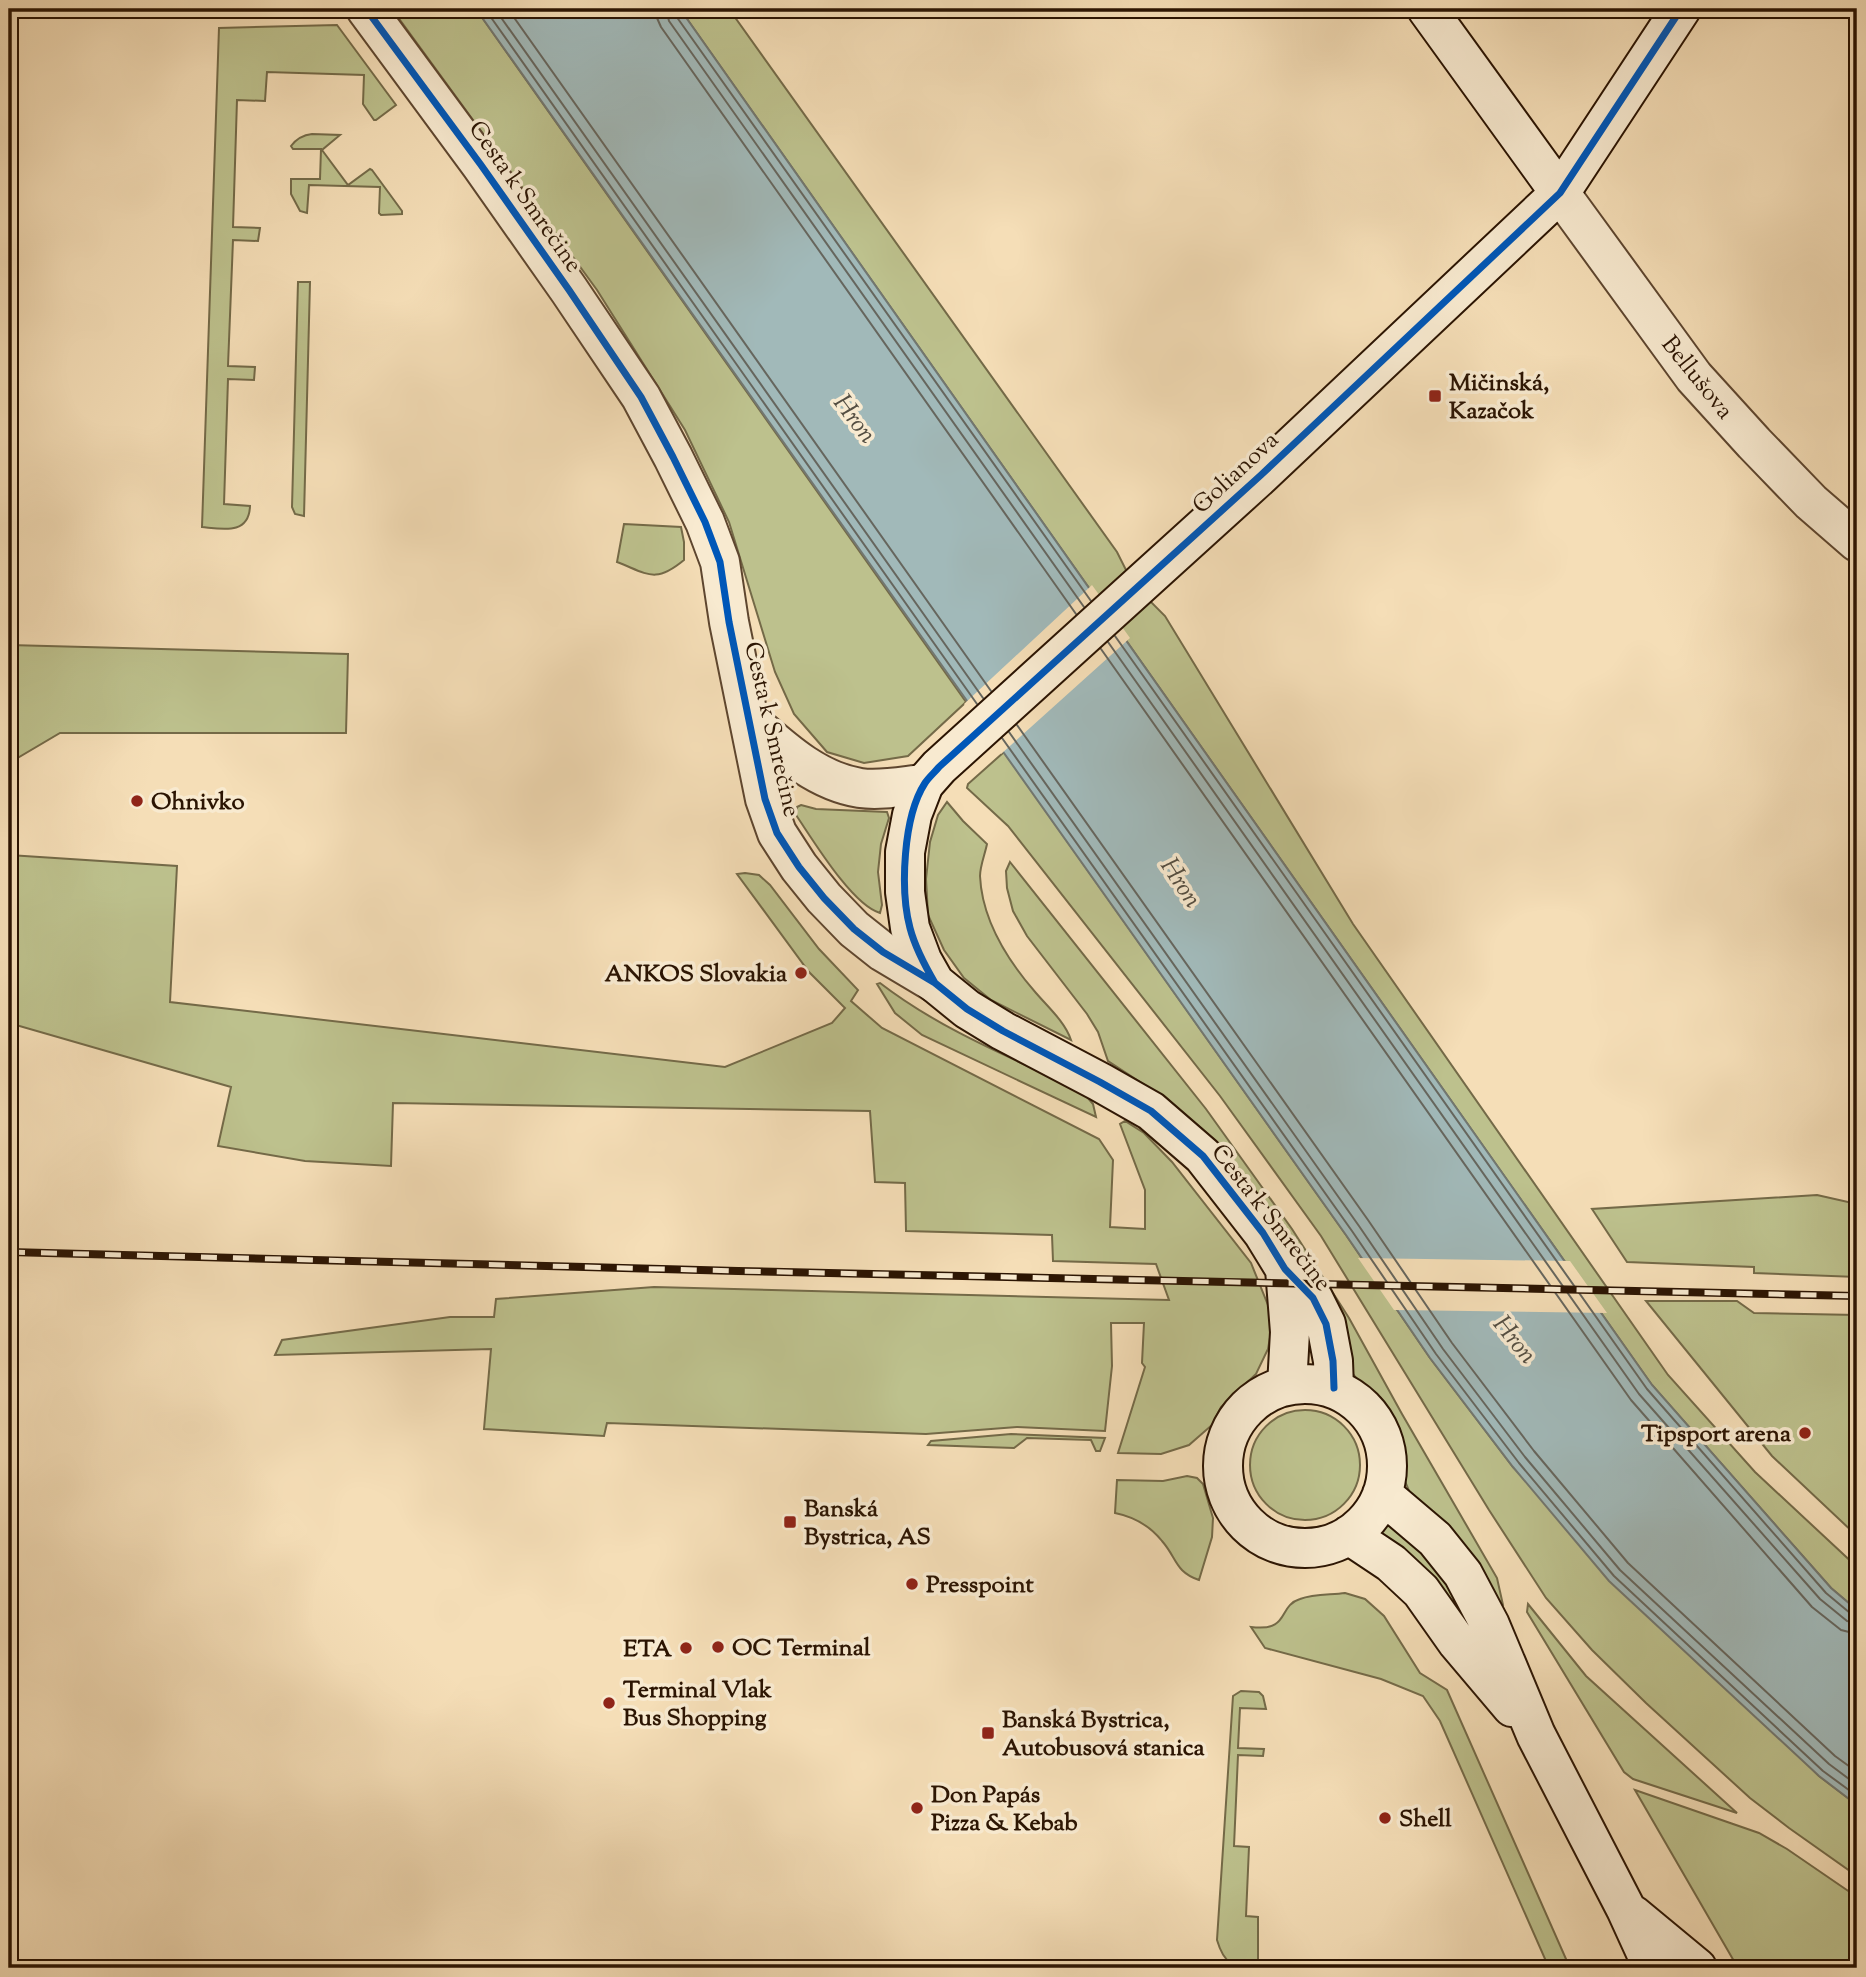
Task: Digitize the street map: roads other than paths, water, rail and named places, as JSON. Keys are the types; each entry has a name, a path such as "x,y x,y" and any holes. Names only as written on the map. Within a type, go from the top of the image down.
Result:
{"street":[{"name":"Cesta k Smrečine","path":"366,9 505,199 641,397 705,522 720,562 729,622 765,799 777,833 799,866 824,898 854,929 883,952 935,983 967,1009 1003,1031 1152,1111 1203,1156 1263,1233 1285,1269 1312,1298 1326,1324 1333,1361 1334,1388"},
{"name":"Bellušova","path":"1427,9 1694,377 1811,502 1857,542"},
{"name":"Golianova","path":"935,983 922,960 910,928 905,892 905,852 912,815 937,771 1261,475 1560,193 1681,9"},
{"path":"750,721 803,764 830,780 861,788 892,788 937,771"},
{"name":"Cesta k Smrečine","path":"1285,1269 1290,1332 1287,1386"},
{"path":"1310,1383 1334,1388 1357,1402 1373,1419 1383,1439 1387,1475 1382,1494 1364,1522 1349,1535 1326,1545 1301,1549 1275,1543 1256,1533 1242,1518 1224,1485 1223,1453 1233,1424 1253,1400 1287,1386 1310,1383"},
{"path":"1382,1494 1435,1539 1464,1574 1490,1625 1536,1735 1626,1909 1653,1968"},
{"path":"1349,1535 1391,1563 1421,1591 1457,1642 1536,1735"},
{"path":"1622,1968 1626,1909"},
{"path":"1626,1909 1696,1968"}],"water":[{"name":"Hron","path":"476,9 680,9 1652,1385 1831,1588 1857,1610 1857,1805 1819,1776 1609,1581 1513,1467 1430,1358 1346,1235"}],"railway":[{"path":"9,1252 1857,1296"}],"place":[{"name":"Mičinská, Kazačok","path":"1435,396"},
{"name":"Ohnivko","path":"137,801"},
{"name":"ANKOS Slovakia","path":"801,973"},
{"name":"Tipsport arena","path":"1805,1433"},
{"name":"Banská Bystrica, AS","path":"790,1522"},
{"name":"Presspoint","path":"912,1584"},
{"name":"OC Terminal","path":"718,1647"},
{"name":"ETA","path":"686,1648"},
{"name":"Terminal Vlak Bus Shopping","path":"609,1703"},
{"name":"Banská Bystrica, Autobusová stanica","path":"988,1733"},
{"name":"Don Papás Pizza & Kebab","path":"917,1808"},
{"name":"Shell","path":"1385,1818"}]}
